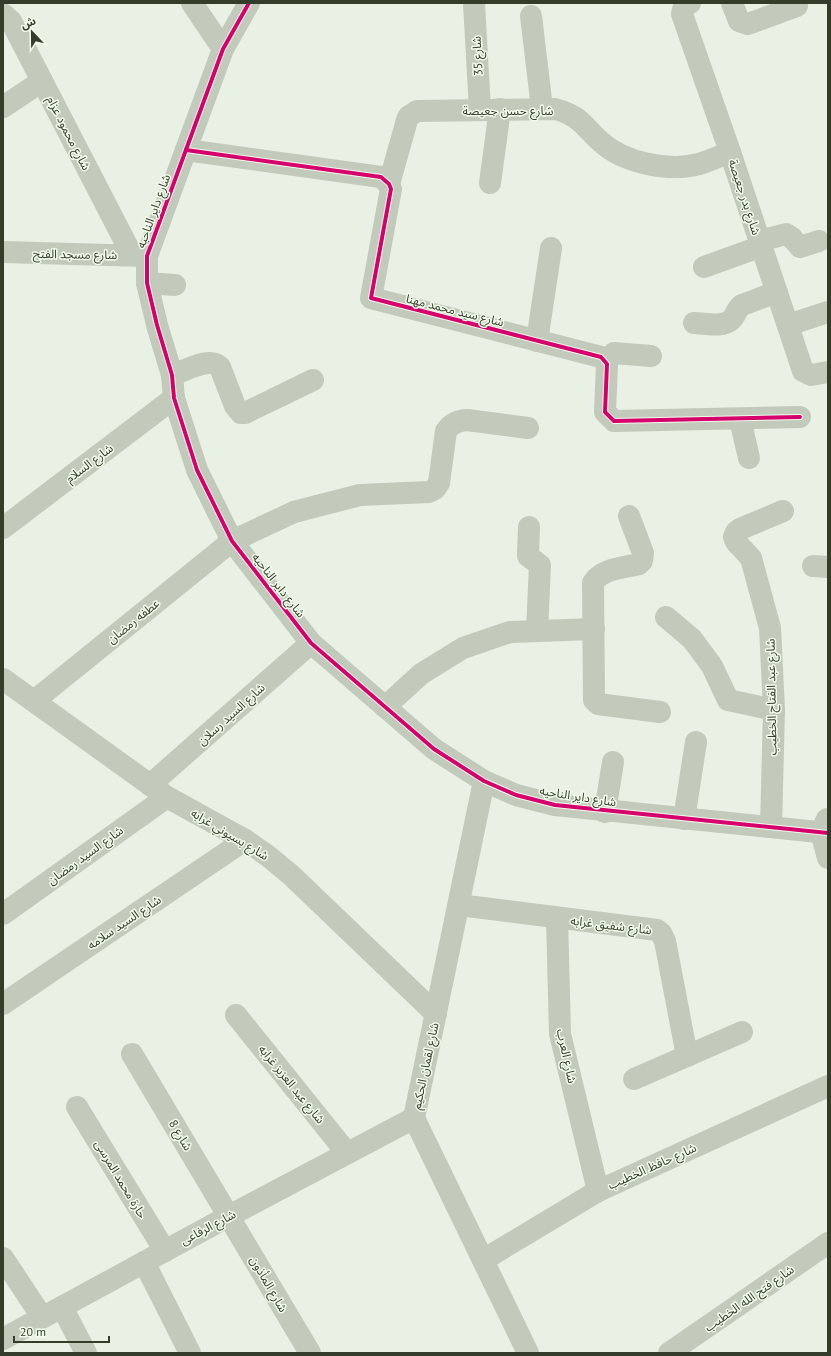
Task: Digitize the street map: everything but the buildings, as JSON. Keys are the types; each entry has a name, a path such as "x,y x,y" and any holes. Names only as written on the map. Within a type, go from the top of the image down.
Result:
{"street":[{"path":"192,3 223,50"},
{"name":"شارع داير الناحيه","path":"249,3 223,50 186,150 140,255 157,325 172,375 174,398 197,470 232,541 311,643 434,749 484,781 516,795 555,805 605,812 771,827 826,828"},
{"name":"شارع 35","path":"474,3 490,109 490,183"},
{"name":"شارع بدر جعيصة","path":"690,3 684,6 681,10 682,14 803,371 811,375 828,372"},
{"path":"732,3 739,21 743,24 748,24 797,6"},
{"name":"شارع محمود عزام","path":"3,14 11,21 42,81 140,255"},
{"path":"531,16 542,108"},
{"path":"3,107 42,81"},
{"name":"شارع حسن جعيصة","path":"389,184 407,120 412,113 417,111 542,108 567,112 578,118 602,143 631,160 665,167 698,164 730,152"},
{"path":"186,150 381,177 389,184"},
{"name":"شارع سيد محمد مهنا","path":"389,184 390,189 371,297 373,300 383,305 601,357 606,364"},
{"path":"704,267 782,234 792,238 800,247 819,241"},
{"path":"537,341 551,248"},
{"name":"شارع مسجد الفتح","path":"3,252 140,255"},
{"path":"148,283 175,285"},
{"path":"694,323 724,324 732,319 738,308 742,305 777,292"},
{"path":"788,325 828,312"},
{"path":"651,356 614,353 609,357 606,364 605,412 614,421 800,417"},
{"path":"172,375 208,363 217,364 220,367 235,406 240,413 245,413 313,380"},
{"name":"شارع السلام","path":"3,528 174,398"},
{"path":"740,419 749,458"},
{"name":"عطفه رمضان","path":"34,701 232,541 301,510 360,495 429,492 435,489 439,483 446,431 451,424 458,421 466,420 528,428"},
{"name":"شارع عبد الفتاح الخطيب","path":"771,827 774,710 770,628 751,558 736,542 734,537 736,532 740,529 784,512"},
{"path":"629,516 643,557 639,564 603,572 593,582 594,697 596,703 660,712"},
{"path":"529,527 528,556 540,565 537,631"},
{"path":"666,617 692,639 712,666 728,700 774,710"},
{"path":"385,707 421,674 463,648 510,632 594,629"},
{"name":"شارع السيد رسلان","path":"159,791 311,643"},
{"name":"شارع بسيوني غرابه","path":"3,679 159,791 245,840 268,856 291,875 436,1014"},
{"path":"684,819 696,742"},
{"path":"605,812 613,762"},
{"name":"شارع لقمان الحكيم","path":"484,781 414,1118 528,1353"},
{"name":"شارع السيد رمضان","path":"3,914 159,791"},
{"path":"826,828 828,858"},
{"name":"شارع السيد سلامه","path":"3,1004 245,840"},
{"name":"شارع شفيق غرابه","path":"458,905 657,930 661,933 665,941 687,1056"},
{"name":"شارع العرب","path":"557,918 560,1034 598,1191"},
{"name":"شارع عبد العزيز غرابه","path":"236,1015 347,1153"},
{"path":"634,1079 742,1032"},
{"name":"شارع 8","path":"132,1054 229,1216"},
{"name":"شارع حافظ الخطيب","path":"483,1260 598,1191 828,1086"},
{"name":"حارة محمد المرسى","path":"77,1107 165,1251"},
{"name":"شارع الرفاعى","path":"3,1338 414,1118"},
{"name":"شارع المأذون","path":"229,1216 310,1353"},
{"name":"شارع فتح الله الخطيب","path":"670,1353 828,1243"},
{"path":"3,1258 42,1317"},
{"path":"144,1262 190,1353"},
{"path":"62,1307 86,1353"}],"cycle path":[{"path":"249,3 223,49 147,256 147,283 157,325 172,375 174,398 197,470 232,541 311,643 434,749 484,781 516,795 555,805 828,833"},
{"path":"186,150 381,177 389,184 391,189 371,298 601,357 607,364 605,412 614,421 800,417"}]}
